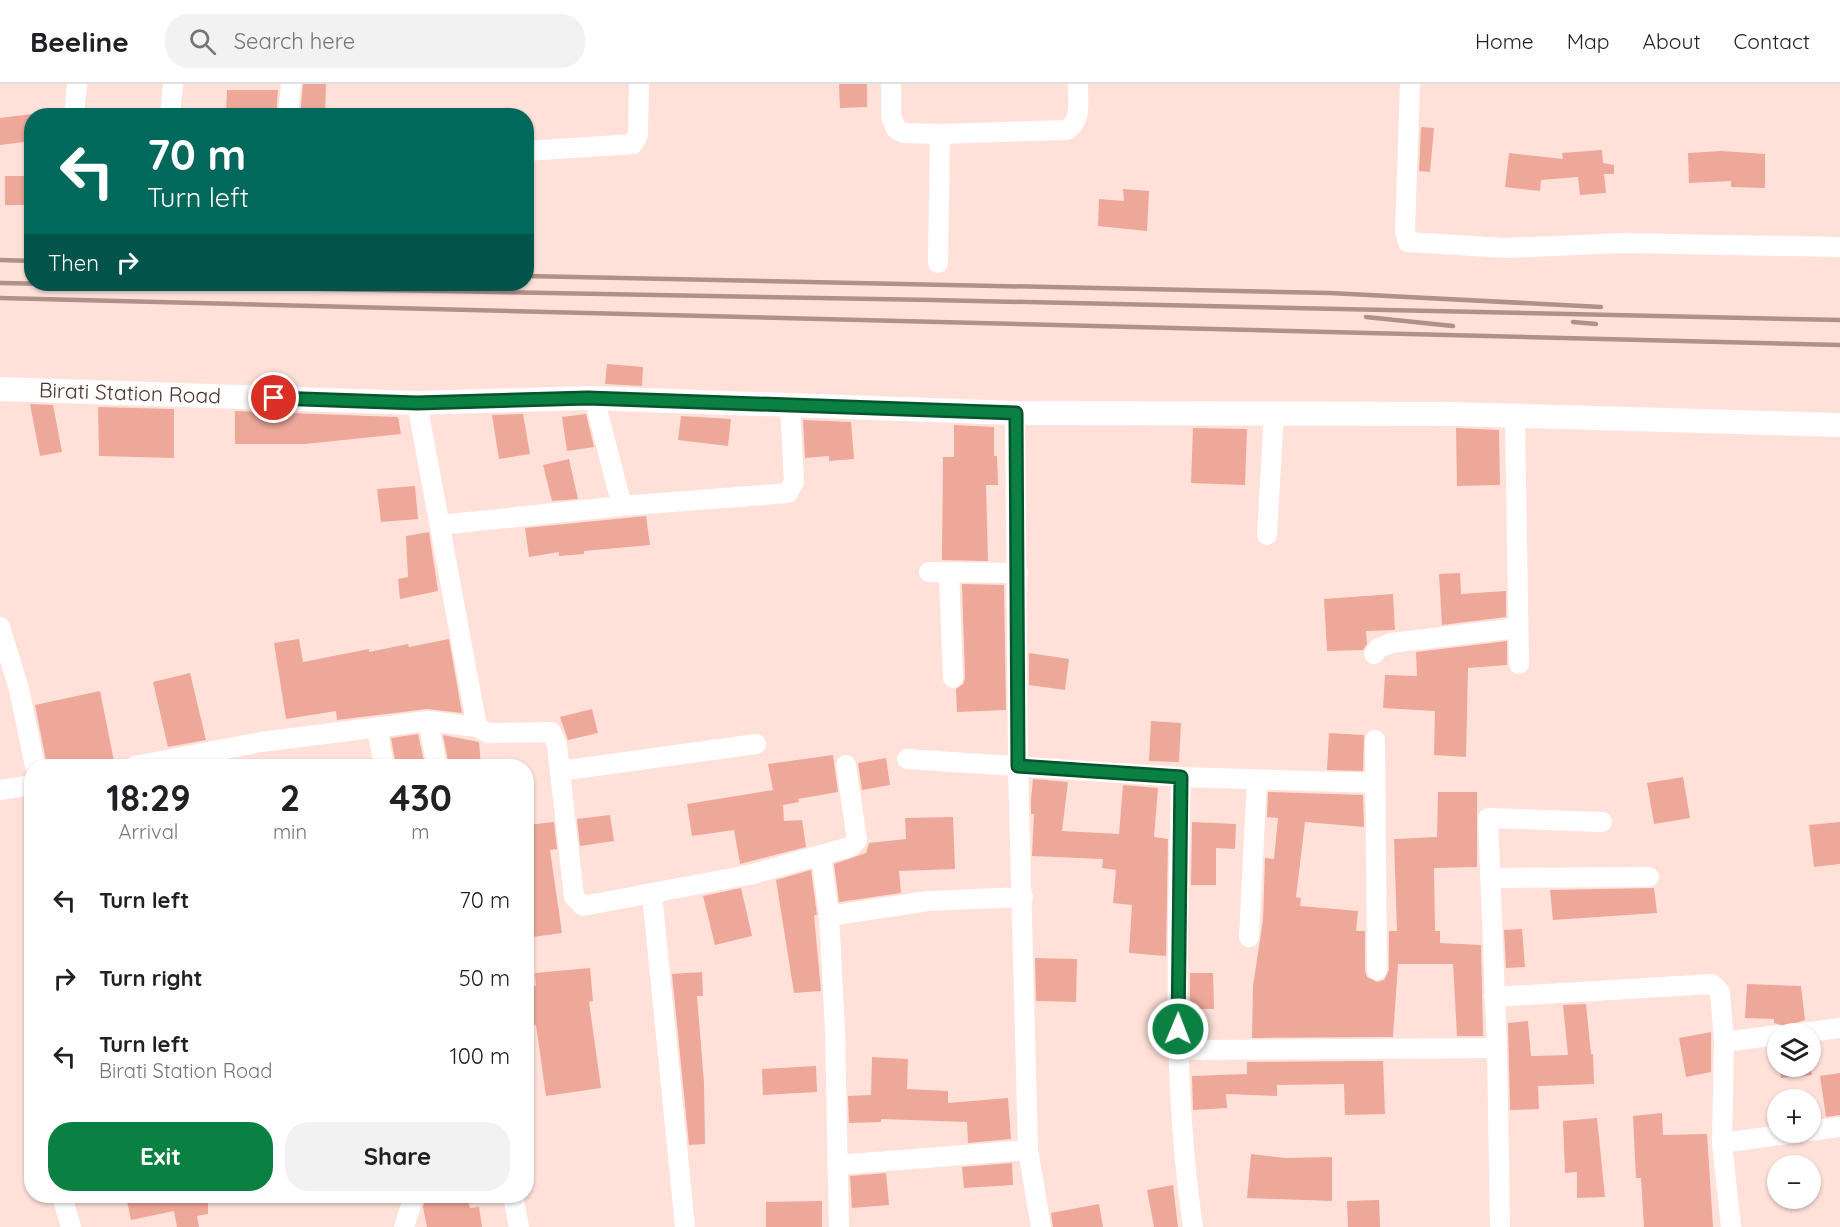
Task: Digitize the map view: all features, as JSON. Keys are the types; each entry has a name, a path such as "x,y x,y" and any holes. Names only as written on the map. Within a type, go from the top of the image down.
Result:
{"street":[{"path":"74,108 76,84"},
{"path":"171,108 173,84"},
{"path":"289,108 291,84"},
{"path":"534,150 633,144 638,135 639,84"},
{"path":"891,84 891,116 896,129 903,133 940,134 1067,130 1074,126 1077,119 1078,84"},
{"path":"1410,84 1405,231 1408,242 1505,248 1623,243 1840,247"},
{"path":"938,263 940,134"},
{"name":"Birati Station Road","path":"0,389 417,403 594,398 1016,413 1515,415 1840,425"},
{"path":"594,398 622,506"},
{"path":"417,403 477,727"},
{"path":"440,525 622,506 788,494 794,482 790,405"},
{"path":"1016,413 1018,766 1028,1150 1041,1227"},
{"path":"1267,535 1274,413"},
{"path":"1515,415 1519,664"},
{"path":"929,572 1018,573"},
{"path":"949,573 954,678"},
{"path":"0,627 19,688 34,759"},
{"path":"1374,654 1379,648 1391,643 1518,628"},
{"path":"428,721 436,759"},
{"path":"221,758 261,742 428,721 477,727 488,733 551,732 557,745 561,771 574,897 583,906 753,874 850,847 857,840 846,765"},
{"path":"377,729 383,759"},
{"path":"1375,740 1377,970"},
{"path":"561,771 756,744"},
{"path":"908,759 942,764 1018,766 1181,777 1375,783"},
{"path":"1181,777 1178,1050 1187,1189 1193,1227"},
{"path":"1250,937 1257,780"},
{"path":"0,790 24,786"},
{"path":"1500,1227 1497,1048 1488,818 1602,822"},
{"path":"821,855 829,916 835,1030 839,1227"},
{"path":"1490,878 1649,877"},
{"path":"652,894 685,1227"},
{"path":"829,916 928,901 1023,897"},
{"path":"1494,997 1712,984 1720,992 1724,1042 1722,1143 1731,1227"},
{"path":"1821,1030 1840,1028"},
{"path":"1724,1042 1767,1036"},
{"path":"1178,1050 1497,1048"},
{"path":"1821,1130 1840,1127"},
{"path":"1722,1143 1767,1137"},
{"path":"837,1165 1028,1150"},
{"path":"64,1203 71,1227"},
{"path":"399,1226 410,1203"},
{"path":"514,1203 519,1227"}],"building":[{"path":"303,84 326,84 325,108 301,108"},
{"path":"839,84 867,84 867,107 840,108"},
{"path":"227,90 278,90 277,108 226,108"},
{"path":"24,115 24,142 0,145 0,118"},
{"path":"1421,127 1434,128 1430,172 1419,171"},
{"path":"1602,150 1603,163 1614,165 1614,174 1604,174 1606,193 1580,195 1578,177 1541,180 1540,191 1505,187 1509,153 1563,159 1562,153"},
{"path":"1722,151 1765,154 1765,188 1731,187 1731,181 1689,183 1688,153"},
{"path":"5,176 24,176 24,205 5,205"},
{"path":"1123,189 1149,191 1147,231 1098,226 1099,199 1124,201"},
{"path":"607,364 643,367 642,386 605,384"},
{"path":"30,404 53,405 62,452 40,456"},
{"path":"98,407 174,409 174,458 99,456"},
{"path":"235,411 398,417 401,434 305,444 235,444"},
{"path":"523,414 530,454 499,459 492,415"},
{"path":"586,414 594,447 567,451 562,417"},
{"path":"681,416 731,419 728,446 678,440"},
{"path":"803,420 851,422 854,459 829,461 829,456 805,458"},
{"path":"954,425 994,427 994,456 997,456 998,485 986,485 988,561 942,560 943,457 954,457"},
{"path":"1193,428 1247,429 1245,485 1191,483"},
{"path":"1456,428 1499,430 1500,485 1457,486"},
{"path":"569,459 578,499 552,501 543,465"},
{"path":"415,486 418,519 381,522 377,489"},
{"path":"646,516 650,545 584,551 584,554 559,556 559,552 529,557 525,528"},
{"path":"429,532 438,591 400,599 398,579 408,577 406,536"},
{"path":"1460,573 1461,594 1506,591 1506,617 1442,625 1439,574"},
{"path":"962,584 1004,585 1006,710 957,712 956,689 963,684 965,678"},
{"path":"1393,594 1395,630 1366,631 1367,644 1363,650 1327,651 1324,599"},
{"path":"299,639 303,662 369,649 369,652 449,639 462,713 427,709 337,720 336,711 286,719 274,643"},
{"path":"1507,641 1507,665 1468,668 1466,757 1434,755 1435,711 1383,708 1385,675 1417,676 1416,652"},
{"path":"1029,653 1069,659 1065,690 1029,685"},
{"path":"190,673 206,740 168,747 153,682"},
{"path":"100,691 114,759 46,759 35,705"},
{"path":"592,709 598,733 568,740 560,717"},
{"path":"1151,721 1181,723 1179,762 1149,761"},
{"path":"1329,733 1364,735 1363,771 1327,770"},
{"path":"418,734 423,759 395,759 391,738"},
{"path":"443,735 479,742 480,759 448,759"},
{"path":"833,755 838,792 798,799 799,802 783,805 784,821 802,820 806,847 740,864 734,830 692,836 687,804 773,790 768,764"},
{"path":"886,758 890,785 862,790 858,763"},
{"path":"1683,777 1690,818 1654,824 1647,783"},
{"path":"1033,779 1068,782 1062,831 1119,834 1123,785 1158,788 1154,837 1168,839 1166,956 1129,953 1132,905 1113,903 1116,870 1102,868 1103,859 1032,856"},
{"path":"1268,792 1363,795 1364,827 1305,822 1296,897 1301,898 1300,906 1358,911 1356,931 1365,931 1365,971 1367,977 1377,982 1384,980 1389,970 1389,931 1397,931 1394,839 1437,837 1438,792 1477,792 1477,867 1434,868 1435,931 1440,931 1440,943 1481,945 1483,1036 1457,1036 1453,964 1398,964 1393,1037 1252,1038 1253,986 1263,920 1265,858 1274,859 1278,818 1267,817"},
{"path":"610,815 614,841 580,846 577,819"},
{"path":"953,817 955,869 899,871 901,893 839,902 834,864 866,853 869,843 906,839 905,818"},
{"path":"554,822 557,849 550,850 562,933 534,937 534,824"},
{"path":"1192,822 1236,824 1235,849 1216,848 1216,885 1191,885"},
{"path":"1840,822 1840,864 1814,867 1809,825"},
{"path":"811,870 817,915 814,915 821,991 794,993 776,880"},
{"path":"741,888 752,936 715,945 703,896"},
{"path":"1654,888 1657,913 1553,920 1550,890"},
{"path":"1522,929 1525,967 1506,968 1504,930"},
{"path":"1035,958 1077,959 1076,1002 1036,1001"},
{"path":"590,968 593,1001 589,1002 601,1088 546,1096 536,1025 534,1025 535,973"},
{"path":"702,972 703,996 697,996 704,1083 705,1144 689,1145 672,974"},
{"path":"1190,973 1213,973 1214,1009 1190,1009"},
{"path":"1747,984 1801,986 1805,1020 1795,1023 1774,1023 1774,1019 1745,1018"},
{"path":"1586,1004 1591,1054 1593,1054 1594,1084 1538,1086 1539,1109 1510,1110 1508,1023 1528,1021 1531,1056 1568,1055 1563,1005"},
{"path":"1711,1032 1711,1072 1686,1077 1679,1038"},
{"path":"872,1057 908,1059 907,1089 948,1091 948,1103 1008,1098 1011,1139 968,1143 967,1122 881,1119 881,1122 849,1123 848,1096 871,1095"},
{"path":"1383,1061 1385,1114 1345,1115 1344,1084 1277,1085 1277,1096 1226,1094 1227,1108 1193,1110 1192,1076 1247,1074 1247,1062"},
{"path":"816,1066 817,1092 763,1095 762,1069"},
{"path":"1840,1073 1840,1115 1826,1117 1821,1076"},
{"path":"1662,1113 1663,1135 1707,1134 1713,1227 1644,1227 1641,1178 1636,1178 1633,1116"},
{"path":"1597,1118 1605,1197 1577,1198 1577,1172 1565,1173 1563,1121"},
{"path":"1251,1154 1285,1158 1332,1157 1332,1201 1247,1198"},
{"path":"1012,1163 1013,1185 964,1188 962,1167"},
{"path":"886,1173 889,1205 852,1208 850,1176"},
{"path":"1173,1185 1178,1227 1154,1227 1147,1190"},
{"path":"1379,1200 1380,1227 1348,1227 1347,1201"},
{"path":"822,1201 822,1227 766,1227 766,1202"},
{"path":"127,1203 208,1203 208,1214 197,1216 199,1227 177,1227 174,1211 131,1220"},
{"path":"424,1203 469,1203 470,1208 479,1207 482,1227 427,1227"},
{"path":"1099,1204 1103,1227 1053,1227 1051,1213"}],"railway":[{"path":"0,260 24,261"},
{"path":"534,276 1330,293 1601,307"},
{"path":"0,283 24,283"},
{"path":"439,291 1840,320"},
{"path":"0,298 1840,345"},
{"path":"1366,317 1453,326"},
{"path":"1573,322 1596,324"}],"route":[{"path":"274,398 417,403 588,398 1016,413 1018,766 1181,777 1178,1029"}]}
